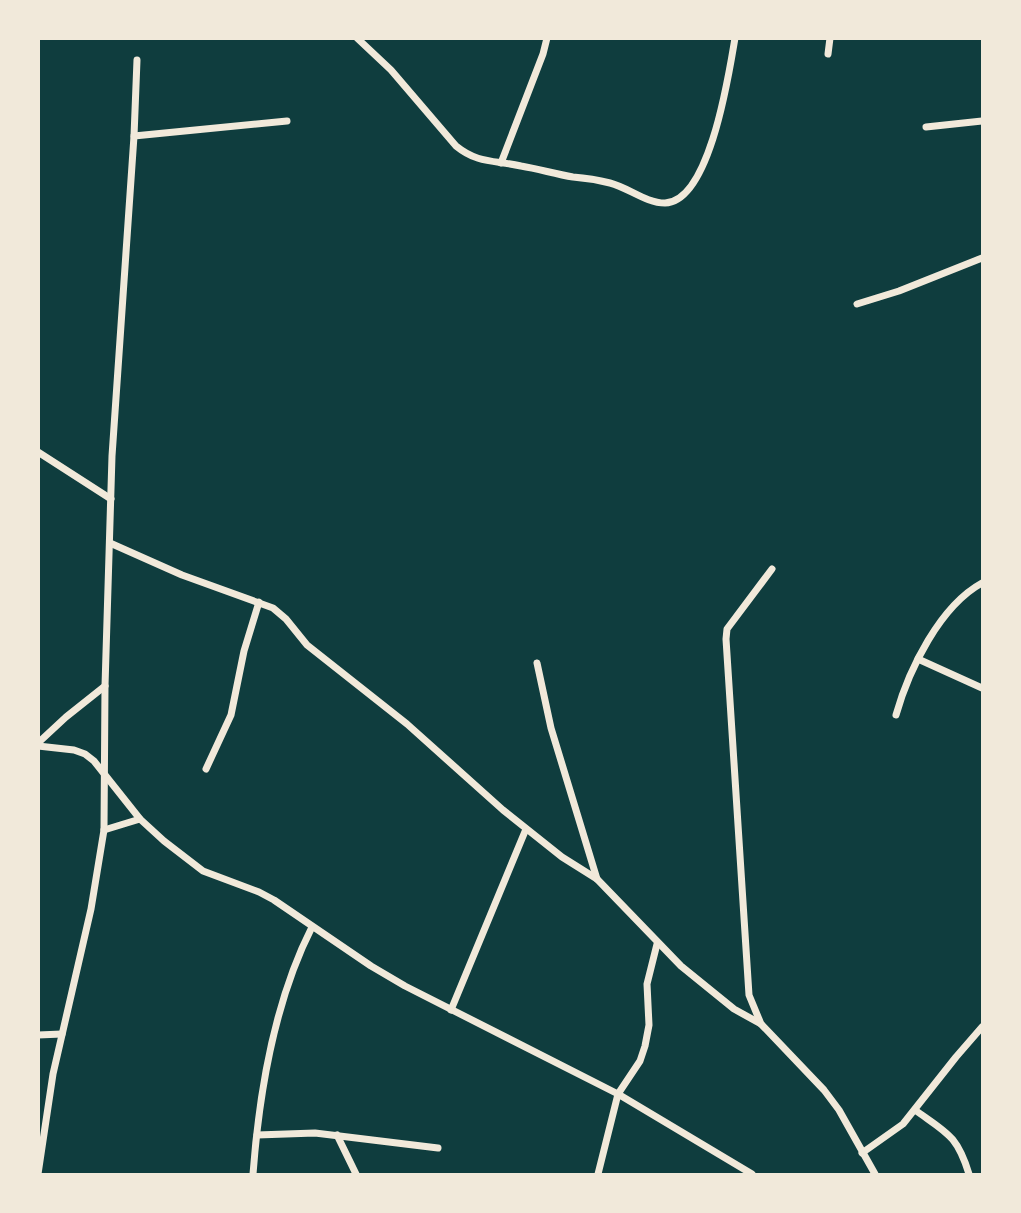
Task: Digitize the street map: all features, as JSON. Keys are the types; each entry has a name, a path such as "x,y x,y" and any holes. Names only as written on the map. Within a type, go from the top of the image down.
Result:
{"street":[{"path":"357,38 391,70 456,146 468,156 610,183 652,202 668,203 684,194 696,180 720,120 735,38"},
{"path":"501,163 547,38"},
{"path":"828,54 830,38"},
{"path":"38,1174 53,1074 91,909 104,830 111,499 137,60"},
{"path":"134,136 287,121"},
{"path":"926,127 982,121"},
{"path":"857,304 982,258"},
{"path":"38,452 111,499"},
{"path":"110,543 182,575 259,602 286,619 307,645 407,724 526,829 562,857 597,879 657,944 734,1009 761,1024 824,1090 839,1110 874,1174"},
{"path":"761,1024 749,995 726,639 727,629 772,569"},
{"path":"895,715 918,659 934,632 968,590 982,583"},
{"path":"206,769 231,715 244,651 259,602"},
{"path":"918,659 982,688"},
{"path":"537,663 551,728 597,879"},
{"path":"38,744 105,687"},
{"path":"38,744 85,754 94,761 140,819 203,871 259,892 371,966 451,1010 618,1094 751,1174"},
{"path":"104,830 140,819"},
{"path":"451,1010 526,829"},
{"path":"253,1174 270,1055 299,953 312,928"},
{"path":"598,1174 618,1094 640,1061 645,1046 649,1026 647,984 657,944"},
{"path":"862,1153 903,1124 982,1027"},
{"path":"38,1035 62,1034"},
{"path":"915,1110 953,1137 964,1156 969,1174"},
{"path":"257,1135 315,1133 438,1148"},
{"path":"337,1135 356,1174"}]}
